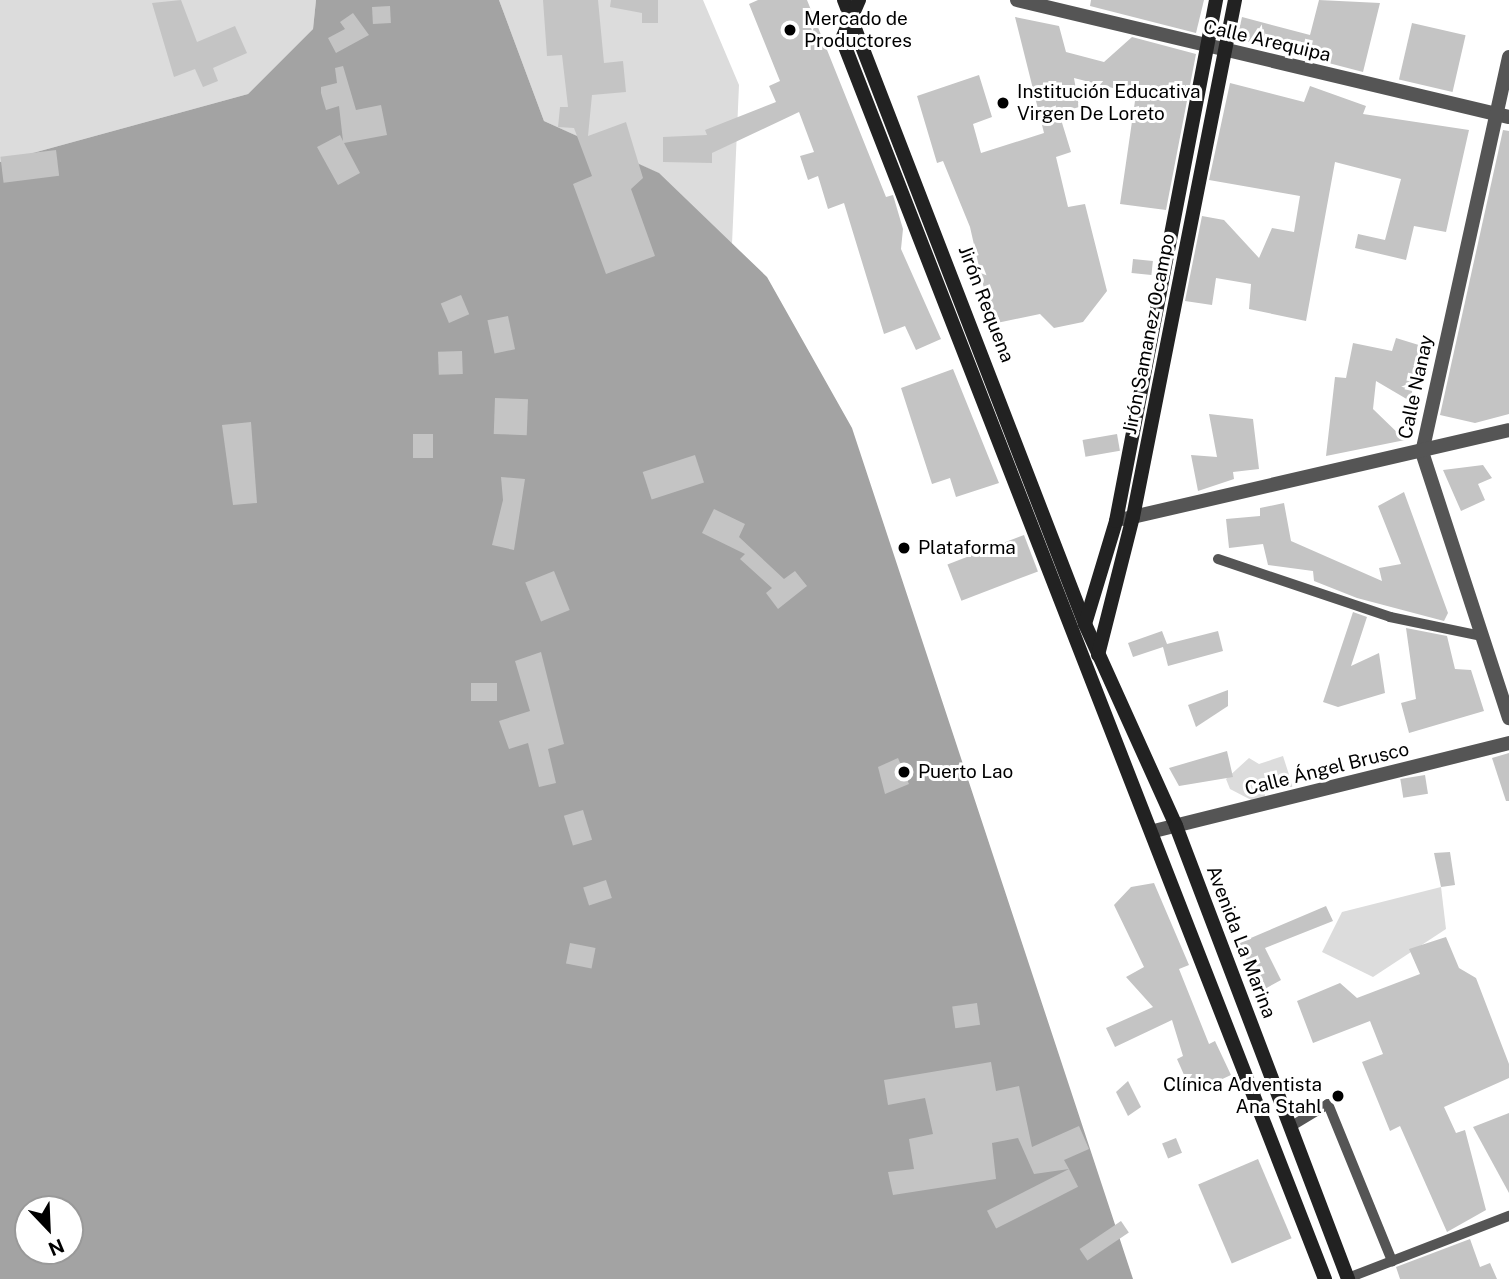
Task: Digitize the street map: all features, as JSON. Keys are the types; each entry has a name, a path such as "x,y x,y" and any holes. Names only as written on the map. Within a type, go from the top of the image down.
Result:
{"main road":[{"name":"Jirón Requena","path":"845,0 964,299 1085,624"},
{"path":"852,15 859,0"},
{"name":"Jirón Samanez Ocampo","path":"1079,646 1116,521 1216,0"},
{"name":"Jirón Samanez Ocampo","path":"1087,670 1100,652 1133,517 1235,0"},
{"name":"Jirón Requena","path":"852,15 842,39 1079,646"},
{"path":"948,307 964,299"},
{"name":"Avenida La Marina","path":"1085,624 1100,652 1176,826 1348,1279"},
{"path":"1079,646 1154,831 1325,1279"}],"street":[{"name":"Calle Arequipa","path":"1017,0 1205,47 1503,115"},
{"name":"Calle Nanay","path":"1509,57 1503,115 1422,452 1509,718"},
{"path":"1116,521 1509,430"},
{"name":"Calle Ángel Brusco","path":"1154,831 1509,743"}],"lane":[{"path":"1219,559 1390,617 1482,636"},
{"path":"1290,1127 1328,1104 1392,1261"},
{"path":"1348,1279 1509,1216"}],"shaded area":[{"path":"0,0 316,0 313,29 248,94 0,162"},
{"path":"316,0 499,0 544,121 659,173 767,277 852,428 1133,1279 0,1279 0,162 248,94 313,29"},
{"path":"499,0 703,0 739,85 732,244 658,173 544,121"},
{"path":"1283,756 1293,787 1264,787 1265,797 1255,802 1230,789 1226,779 1249,758 1259,764"},
{"path":"1441,887 1446,929 1373,977 1322,952 1342,912"}],"building":[{"path":"181,0 197,42 235,26 247,53 213,68 218,81 203,87 195,69 174,77 152,3"},
{"path":"543,0 598,0 604,63 623,61 626,92 592,95 588,136 626,122 643,178 631,189 655,256 606,274 573,184 592,176 574,128 558,127 560,107 568,107 562,55 547,56"},
{"path":"611,0 658,0 658,23 642,23 642,13 610,7"},
{"path":"758,0 807,0 886,197 893,195 903,229 901,249 941,339 916,350 905,326 884,334 844,203 828,209 818,176 808,180 800,156 814,152 799,112 712,153 712,163 663,162 663,137 707,135 705,130 776,102 769,86 780,81 749,4"},
{"path":"1091,0 1204,0 1196,33 1090,6"},
{"path":"1319,0 1380,3 1363,72 1237,39 1242,17 1310,35"},
{"path":"390,6 391,23 373,24 372,7"},
{"path":"353,13 369,35 336,53 328,38 345,29 340,22"},
{"path":"1015,17 1059,26 1066,52 1104,62 1132,37 1196,54 1166,210 1120,204 1136,94 1074,78 1079,107 1059,113 1071,152 1056,157 1068,207 1085,204 1107,291 1083,322 1054,328 1040,314 992,324 970,227 943,161 937,163 917,96 979,75 992,117 973,124 981,153 1044,133"},
{"path":"1412,23 1466,35 1453,92 1399,80"},
{"path":"343,66 356,110 381,105 387,135 344,143 360,173 338,185 317,147 340,135 343,141 339,106 326,110 321,87 337,83 335,68"},
{"path":"1230,83 1304,102 1310,86 1366,106 1363,114 1469,130 1446,232 1414,226 1406,260 1355,248 1358,234 1385,240 1401,179 1335,162 1306,321 1249,309 1251,284 1216,278 1212,305 1185,301 1202,216 1224,220 1259,258 1272,228 1294,232 1300,196 1209,180"},
{"path":"1503,130 1509,131 1509,414 1475,423 1440,415"},
{"path":"56,150 59,176 4,183 0,157"},
{"path":"1133,259 1153,261 1151,275 1132,273"},
{"path":"461,295 469,314 449,323 441,304"},
{"path":"508,316 515,349 495,354 487,320"},
{"path":"1396,338 1422,346 1410,401 1376,381 1373,409 1405,440 1326,456 1335,377 1346,378 1353,343 1392,351"},
{"path":"462,351 463,374 439,375 438,352"},
{"path":"953,369 999,483 956,497 950,478 932,484 901,388"},
{"path":"495,398 528,399 527,435 494,434"},
{"path":"1209,414 1253,419 1259,469 1233,472 1234,479 1198,491 1191,455 1217,457"},
{"path":"251,422 257,503 233,505 222,425"},
{"path":"413,434 433,434 433,458 413,458"},
{"path":"1117,434 1120,451 1085,457 1083,440"},
{"path":"695,455 704,483 652,500 643,472"},
{"path":"1483,465 1492,478 1478,484 1485,500 1461,511 1443,470"},
{"path":"501,477 525,479 514,550 492,545 503,500"},
{"path":"1404,492 1448,613 1444,621 1357,598 1314,581 1313,571 1268,565 1263,544 1229,548 1226,519 1260,516 1260,508 1284,503 1291,541 1382,581 1379,568 1401,564 1378,506"},
{"path":"714,509 745,524 739,537 784,579 795,571 807,586 778,609 766,593 772,588 740,559 745,554 702,533"},
{"path":"1024,535 1038,571 961,601 947,564"},
{"path":"554,571 570,610 541,622 525,583"},
{"path":"1353,612 1367,617 1351,666 1379,653 1385,693 1338,707 1323,702"},
{"path":"1406,628 1447,636 1455,669 1471,670 1484,711 1409,733 1401,703 1416,699"},
{"path":"1162,631 1167,644 1218,631 1223,651 1168,666 1163,647 1133,657 1128,643"},
{"path":"541,652 564,744 548,749 556,783 539,787 528,743 509,749 499,721 530,711 515,661"},
{"path":"471,683 497,683 497,701 471,701"},
{"path":"1228,690 1228,706 1196,727 1188,705"},
{"path":"1227,751 1233,777 1179,786 1169,768"},
{"path":"1509,753 1509,801 1506,801 1492,758"},
{"path":"898,758 909,784 885,794 878,767"},
{"path":"1425,775 1428,794 1403,798 1400,779"},
{"path":"583,810 592,840 573,845 564,816"},
{"path":"1450,852 1455,885 1441,887 1434,853"},
{"path":"606,880 612,898 589,905 583,887"},
{"path":"1154,883 1189,965 1179,969 1209,1044 1215,1041 1231,1075 1192,1093 1177,1059 1183,1056 1172,1020 1115,1047 1106,1028 1153,1007 1126,977 1144,967 1114,905 1131,887"},
{"path":"1326,906 1333,921 1265,948 1281,980 1261,991 1239,943"},
{"path":"1446,937 1459,968 1476,978 1509,1064 1509,1078 1444,1107 1456,1133 1465,1130 1486,1210 1447,1232 1400,1126 1390,1131 1362,1062 1383,1054 1370,1021 1313,1043 1297,1001 1340,983 1357,998 1420,974 1409,949"},
{"path":"570,943 596,948 592,969 566,964"},
{"path":"977,1003 980,1025 955,1028 952,1006"},
{"path":"991,1062 996,1091 1019,1086 1032,1147 1079,1126 1089,1149 1064,1160 1069,1169 1034,1174 1018,1138 992,1143 996,1179 893,1195 888,1172 914,1169 909,1139 933,1134 925,1098 888,1105 884,1080"},
{"path":"1128,1081 1141,1107 1128,1116 1116,1092"},
{"path":"1509,1113 1509,1193 1473,1127"},
{"path":"1176,1138 1182,1153 1168,1158 1162,1144"},
{"path":"1258,1159 1292,1238 1232,1264 1198,1184"},
{"path":"1069,1169 1078,1187 996,1229 987,1211"},
{"path":"1121,1221 1129,1233 1087,1261 1080,1249"},
{"path":"1470,1239 1480,1267 1490,1263 1497,1279 1400,1279 1396,1267"}],"place":[{"name":"Mercado de Productores","path":"790,30"},
{"name":"Institución Educativa Virgen De Loreto","path":"1003,103"},
{"name":"Plataforma","path":"904,548"},
{"name":"Puerto Lao","path":"904,772"},
{"name":"Clínica Adventista Ana Stahl","path":"1338,1096"}]}
